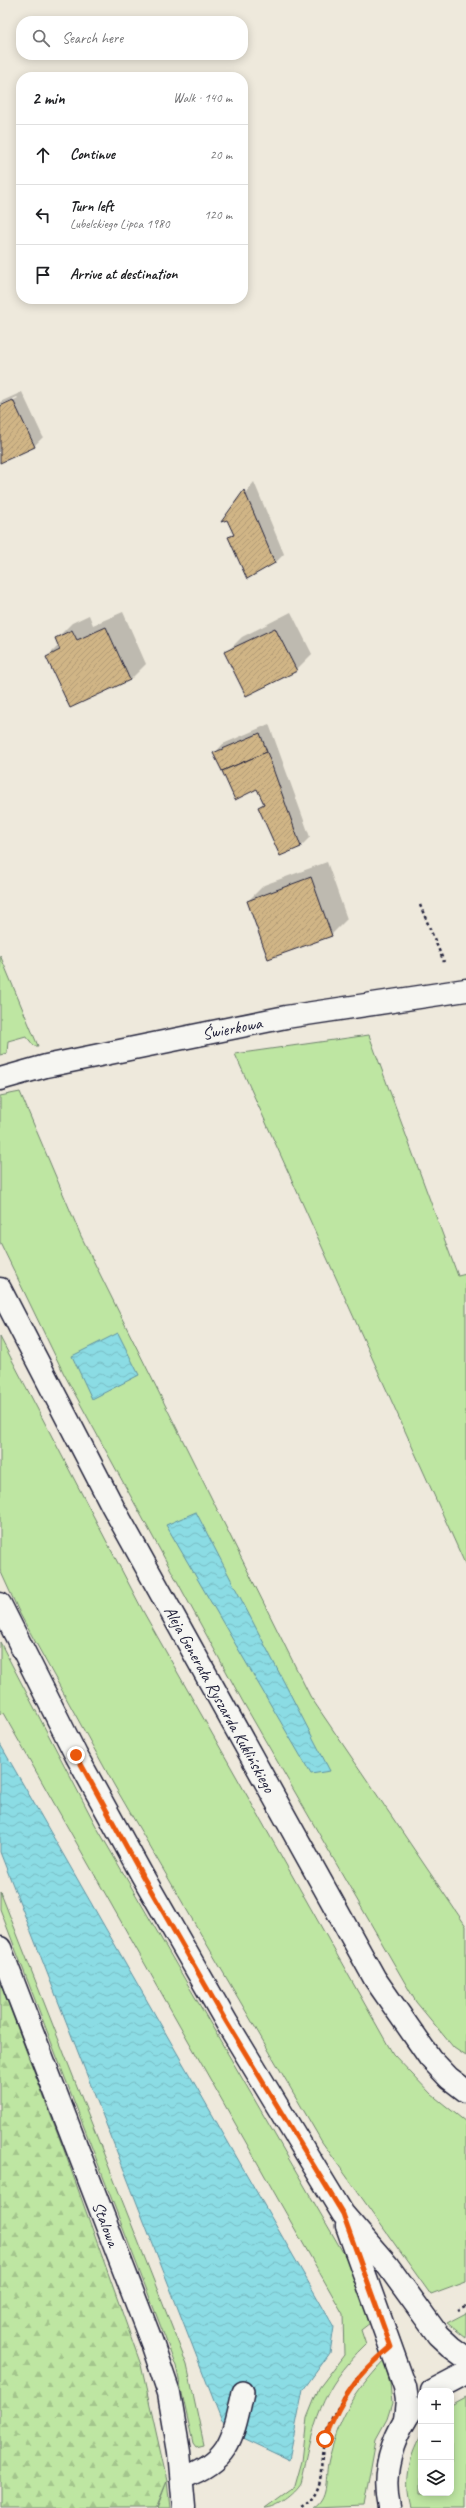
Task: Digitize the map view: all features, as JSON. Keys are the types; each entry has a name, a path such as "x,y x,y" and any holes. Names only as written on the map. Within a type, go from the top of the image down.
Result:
{"street":[{"name":"Świerkowa","path":"0,1079 46,1066 286,1017 461,991"},
{"name":"Aleja Generała Ryszarda Kuklińskiego","path":"0,1289 113,1507 375,1979 430,2058 449,2078 466,2091"},
{"path":"0,1604 76,1755 142,1875 227,2023 343,2214 388,2266 432,2325 451,2347 466,2358"},
{"name":"Stalowa","path":"0,1948 154,2350 169,2393 182,2478 184,2508"},
{"path":"343,2214 391,2347 405,2388 407,2400 404,2420 390,2454 386,2477 387,2506"},
{"path":"438,2388 466,2373"},
{"path":"404,2420 418,2404"}],"lane":[{"path":"182,2478 204,2470 226,2448 234,2434 243,2392"}],"path":[{"path":"420,905 461,991"},
{"path":"432,2325 466,2306"},
{"path":"301,2508 318,2492 325,2439 335,2414 365,2369 391,2347"}],"green space":[{"path":"0,955 38,1046 34,1046 26,1036 8,1041 7,1053 0,1055"},
{"path":"369,1035 458,1276 466,1274 466,1566 235,1054"},
{"path":"20,1092 81,1236 310,1696 466,1926 466,2056 454,2048 416,2002 243,1702 64,1374 0,1242 0,1096"},
{"path":"0,1337 144,1613 393,2054 431,2094 466,2122 466,2282 431,2295 322,2142 114,1785 20,1614 0,1570"},
{"path":"0,1642 96,1826 352,2268 370,2323 361,2330 366,2345 350,2361 338,2377 321,2408 310,2443 301,2484 295,2492 275,2506 265,2508 295,2486 302,2461 307,2418 319,2388 344,2355 343,2314 3,1713 0,1714"},
{"path":"0,1891 187,2365 204,2445 196,2447 193,2443 176,2366 0,1909"},
{"path":"0,1982 64,2150 141,2365 167,2481 156,2508 0,2508"},
{"path":"466,2313 466,2338 447,2323"},
{"path":"384,2361 390,2383 392,2403 387,2419 376,2439 364,2506 313,2508 322,2499 324,2494 328,2464 342,2420 355,2396"},
{"path":"466,2397 466,2508 411,2508 408,2489 408,2471 418,2442 418,2496 454,2496 454,2403"},
{"path":"167,2481 170,2508 157,2508"}],"water":[{"path":"118,1333 139,1375 92,1399 72,1356"},
{"path":"196,1512 330,1771 311,1774 166,1525"},
{"path":"0,1744 334,2327 330,2353 303,2390 289,2460 234,2434 221,2419 0,1852"}],"building":[{"path":"13,400 35,447 0,463 0,406"},
{"path":"244,490 275,563 247,579 228,537 234,535 227,520 221,522"},
{"path":"106,627 130,680 70,708 46,657 60,650 55,638 72,630 77,640"},
{"path":"275,628 297,671 246,696 224,652"},
{"path":"260,733 267,752 222,771 213,753"},
{"path":"267,752 301,847 280,856 258,807 264,804 257,789 235,800 222,771"},
{"path":"311,877 332,936 268,959 247,901"}],"route":[{"path":"76,1755 142,1875 227,2023 343,2214 383,2323 391,2347 365,2369 349,2391 335,2414 325,2439"}]}
